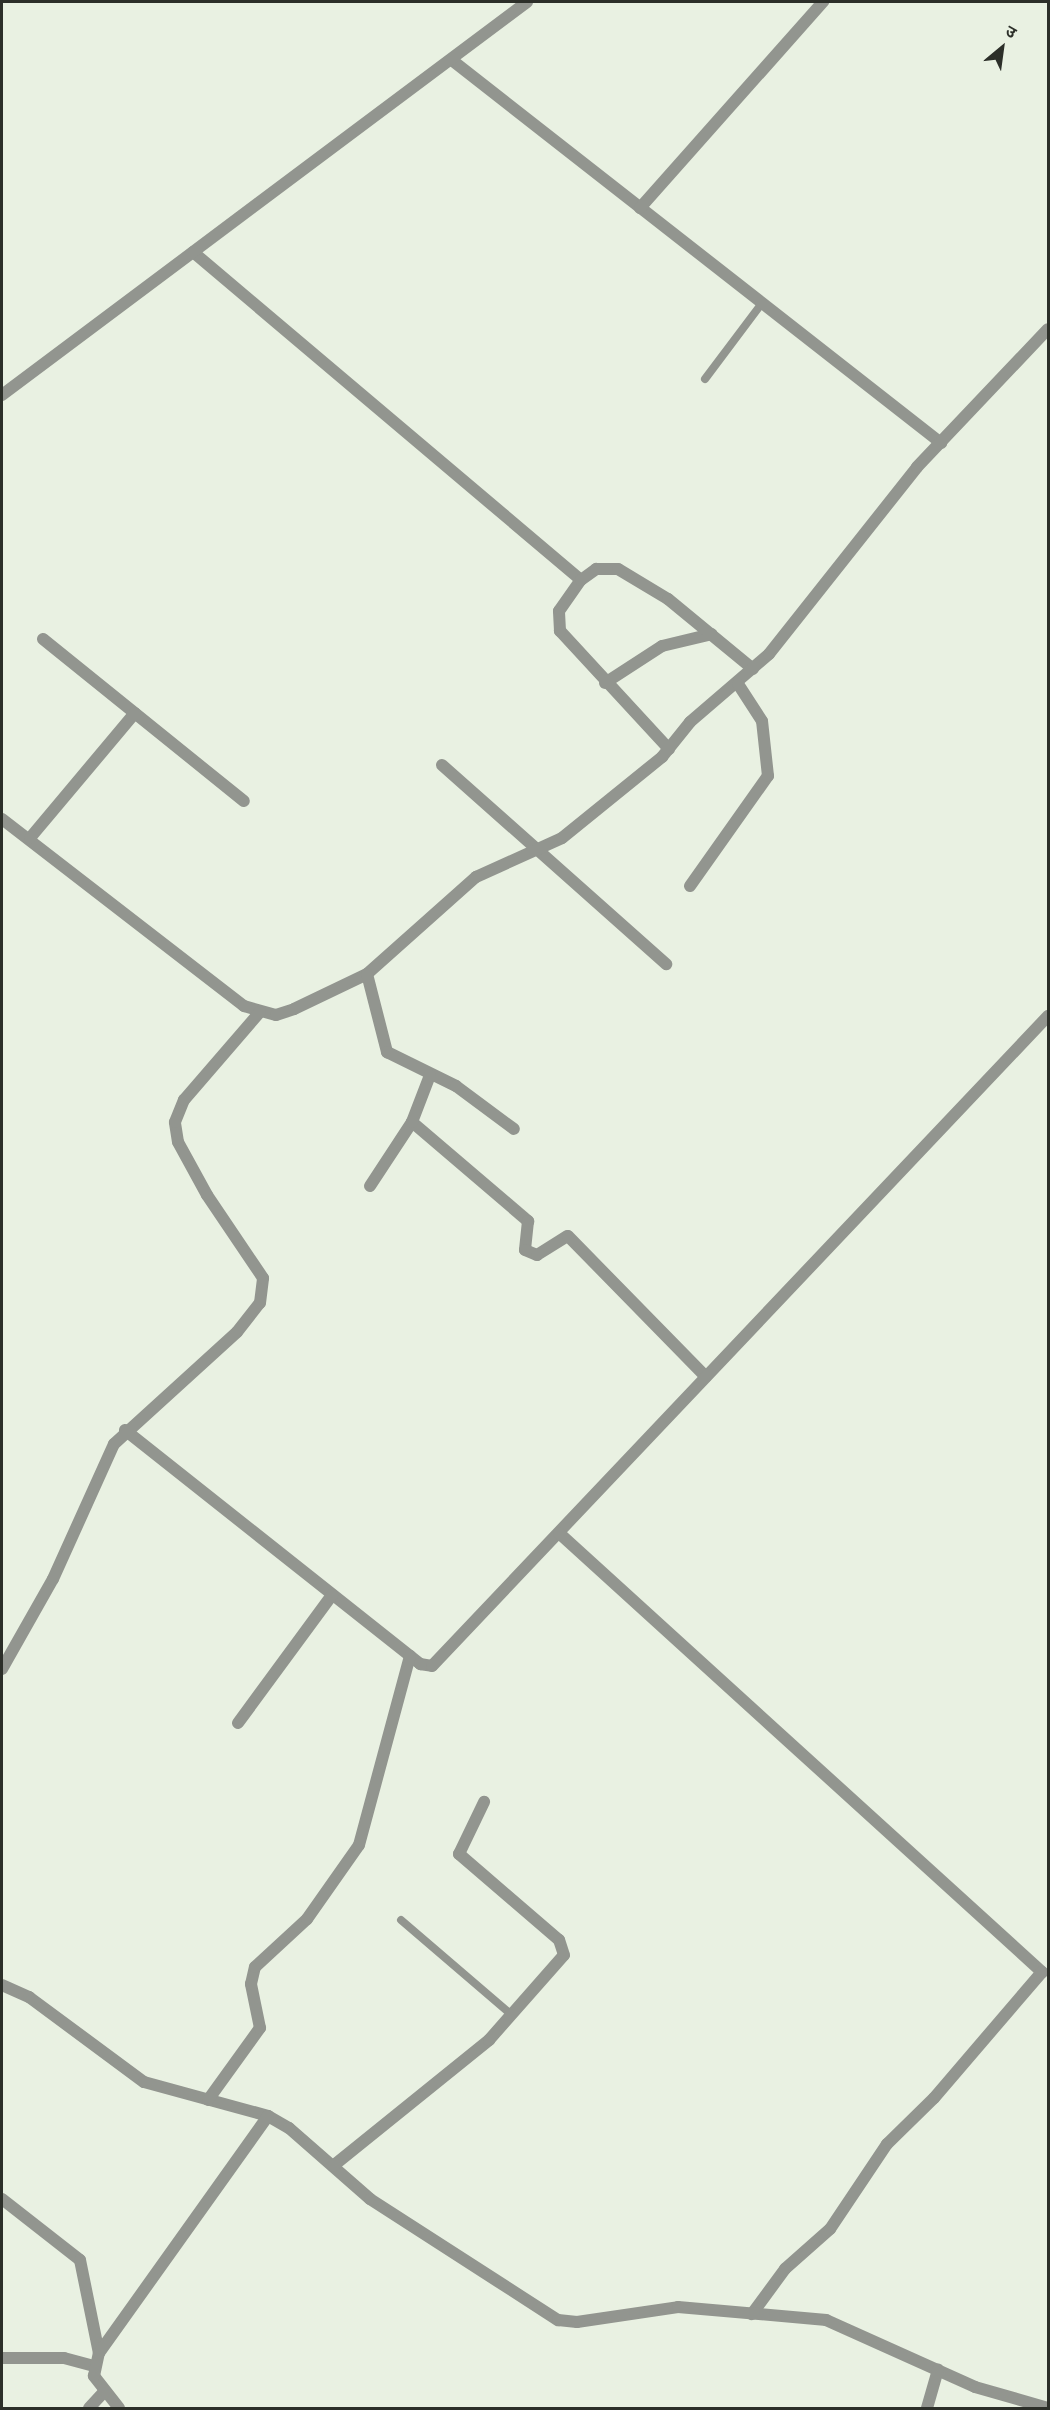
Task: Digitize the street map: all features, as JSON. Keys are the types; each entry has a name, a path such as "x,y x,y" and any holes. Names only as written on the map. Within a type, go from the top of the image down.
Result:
{"street":[{"path":"2,394 453,61 527,2"},
{"path":"640,208 823,2"},
{"path":"453,61 940,443"},
{"path":"193,252 581,580"},
{"path":"2,819 30,838 244,1006 260,1012 294,1010 367,974 476,877 562,838 669,749 690,722 738,684 753,669 940,443 1048,328"},
{"path":"669,749 605,683 560,631 559,611 581,580 596,569 618,568 712,634 753,669"},
{"path":"605,683 662,646 712,634"},
{"path":"43,639 244,801"},
{"path":"690,886 768,776 762,721 738,684"},
{"path":"30,838 135,713"},
{"path":"442,765 666,964"},
{"path":"367,974 387,1052 481,1102 514,1129"},
{"path":"2,1669 125,1430 237,1332 264,1289 257,1267 188,1160 175,1122 184,1100 260,1012"},
{"path":"125,1430 410,1656 432,1666 1048,1016"},
{"path":"370,1186 412,1122 430,1075"},
{"path":"412,1122 528,1221 525,1250 537,1255 568,1236 706,1377"},
{"path":"559,1533 1042,1972 934,2098 887,2144 830,2229 785,2269 752,2314"},
{"path":"238,1722 332,1595"},
{"path":"208,2100 260,2028 251,1984 255,1967 307,1919 359,1845 410,1656"},
{"path":"333,2166 462,2064 558,1965 564,1946 462,1861 460,1847 484,1802"},
{"path":"2,1985 29,1997 144,2082 268,2116 409,2226 558,2320 577,2322 678,2307 826,2320 1011,2400 1048,2408"},
{"path":"119,2409 104,2392 93,2366 99,2353 268,2116"},
{"path":"2,2199 80,2260 99,2353"},
{"path":"2,2358 64,2358 93,2366"},
{"path":"927,2409 938,2370"},
{"path":"89,2409 104,2392"}],"lane":[{"path":"705,379 762,303"},
{"path":"401,1920 512,2015"}]}
